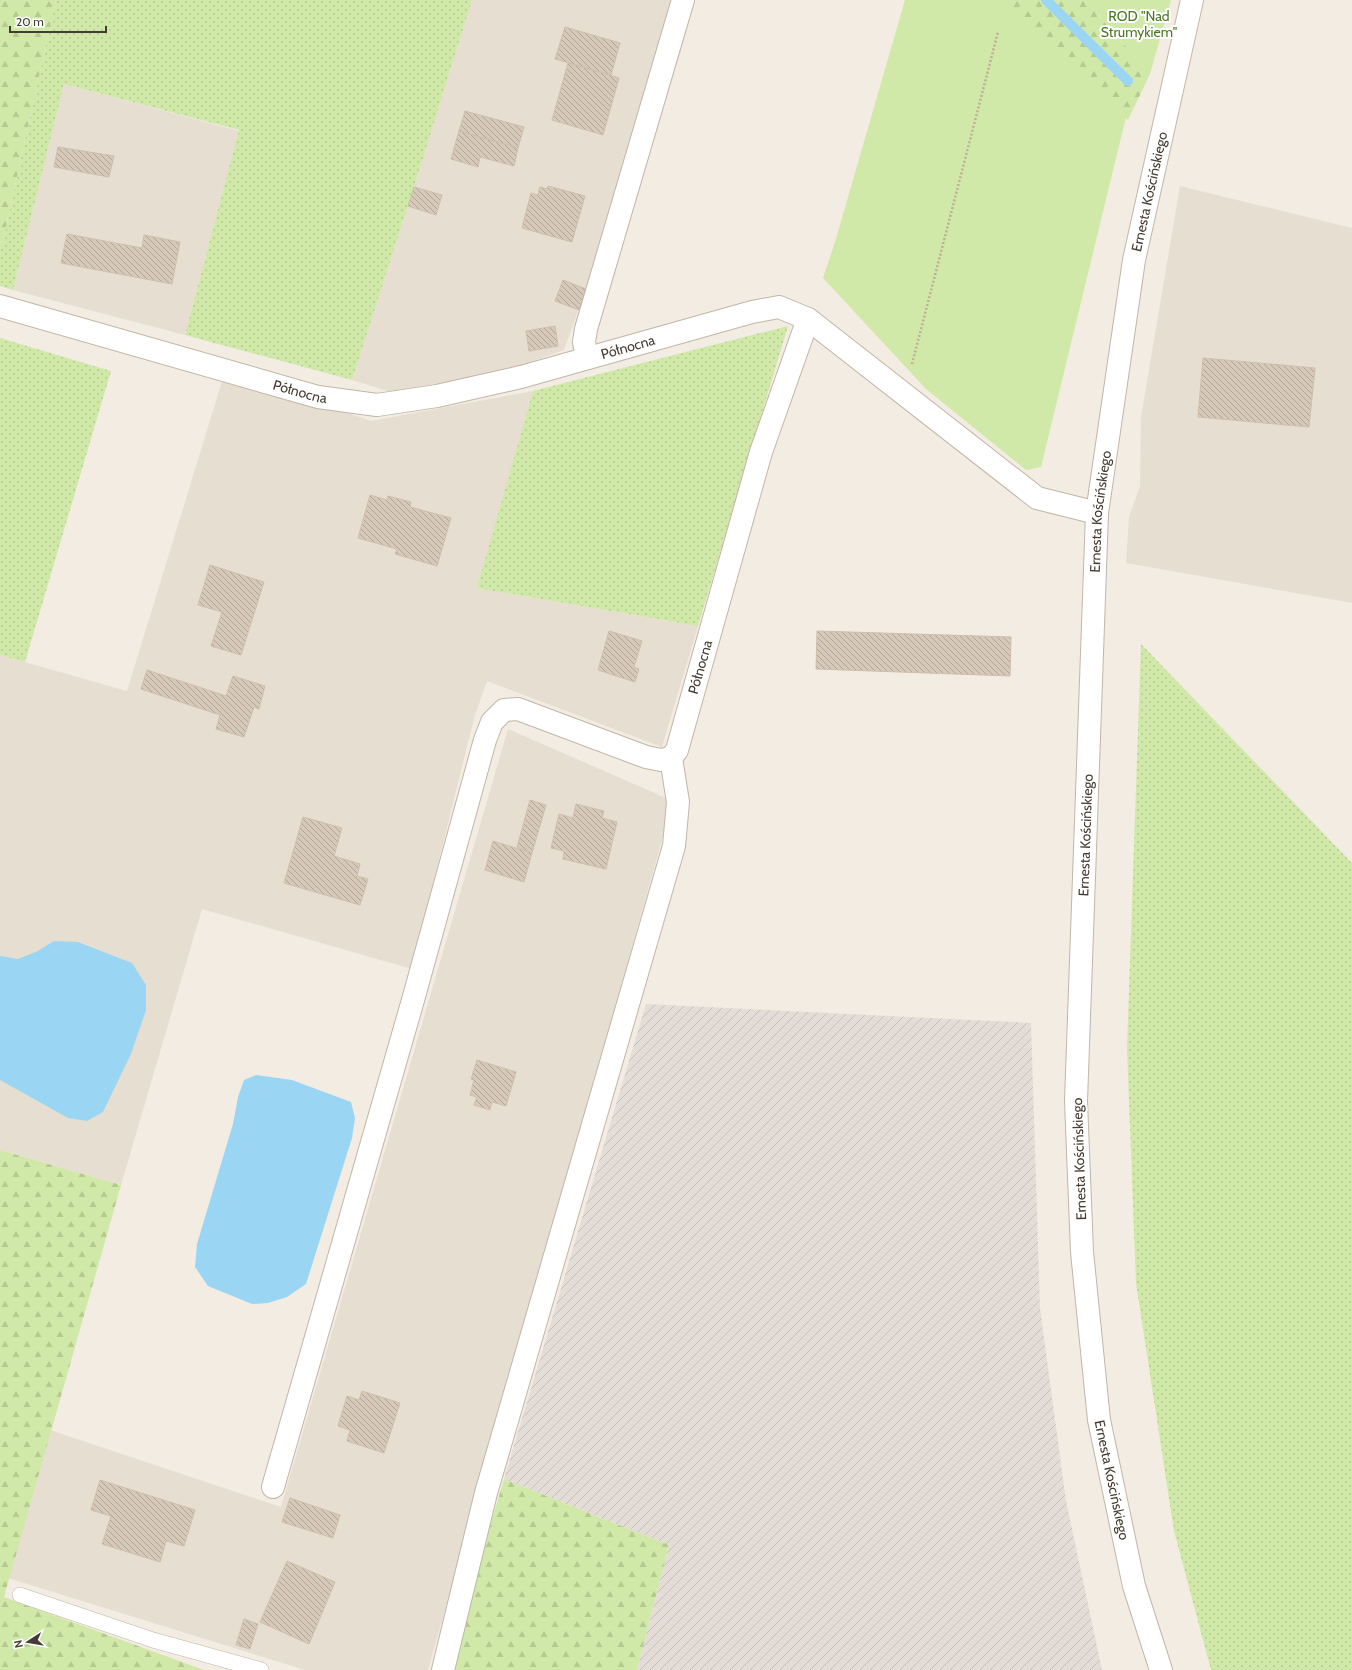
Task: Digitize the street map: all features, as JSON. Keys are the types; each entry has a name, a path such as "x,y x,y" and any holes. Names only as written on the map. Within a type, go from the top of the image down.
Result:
{"street":[{"path":"587,358 584,342 586,329 682,0"},
{"name":"Ernesta Kościńskiego","path":"1161,1670 1134,1586 1099,1420 1082,1252 1076,1101 1097,513 1134,260 1192,0"},
{"name":"Północna","path":"0,306 318,397 376,405 437,396 521,377 752,312 779,307 808,318 761,452 677,750 671,758"},
{"path":"808,318 1037,498 1097,513"},
{"path":"273,1487 413,1000 485,740 492,722 504,710 518,709 646,757 661,760 671,758 678,802 674,846 486,1493 443,1670"}],"lane":[{"path":"20,1595 153,1640 261,1670"}],"path":[{"path":"900,390 910,371 998,32"}],"shaded area":[{"path":"472,0 678,0 594,266 564,350 499,373 391,392 352,380"},
{"path":"64,84 239,131 185,335 13,290"},
{"path":"1180,186 1352,228 1352,603 1126,563 1129,517 1140,486 1141,417"},
{"path":"223,378 345,412 371,421 533,391 478,588 698,626 662,747 487,681 474,718 412,969 202,909 121,1185 0,1150 0,655 127,691"},
{"path":"508,729 673,801 428,1670 305,1670 8,1578 50,1430 281,1507"},
{"path":"646,1004 1031,1023 1040,1308 1066,1501 1102,1670 637,1670 669,1545 504,1479"}],"green space":[{"path":"0,0 56,0 0,254"},
{"path":"56,0 472,0 352,380 185,335 239,130 64,84 13,290 0,286 0,254"},
{"path":"905,0 993,0 1126,117 1041,467 1026,470 926,389 823,278 835,242"},
{"path":"993,0 1085,0 1150,74 1128,120"},
{"name":"ROD \"Nad Strumykiem\"","path":"1085,0 1171,0 1150,74"},
{"path":"788,326 698,626 477,588 533,391"},
{"path":"0,338 111,371 25,662 0,655"},
{"path":"1141,644 1352,863 1352,1670 1211,1670 1174,1531 1136,1283 1127,1048"},
{"path":"0,1150 121,1185 4,1597 204,1670 0,1670"},
{"path":"504,1479 669,1545 637,1670 448,1670"}],"water":[{"path":"54,941 78,942 132,963 146,985 146,1010 131,1054 103,1112 87,1121 68,1118 0,1080 0,956 18,959 38,951"},
{"path":"256,1075 292,1080 351,1102 355,1118 352,1138 306,1284 287,1297 268,1303 252,1304 208,1286 195,1267 197,1244 233,1124 238,1097 244,1080"}],"building":[{"path":"565,27 620,43 611,75 555,59"},
{"path":"568,63 619,78 603,135 552,120"},
{"path":"465,111 524,127 518,148 459,131"},
{"path":"459,131 518,148 514,166 480,157 478,167 451,159"},
{"path":"58,147 114,156 109,177 54,167"},
{"path":"548,186 585,196 572,242 522,228 531,193 538,195 540,187 547,189"},
{"path":"414,187 442,195 436,215 408,206"},
{"path":"67,234 142,248 144,235 180,242 172,284 61,263"},
{"path":"563,280 586,289 579,310 555,301"},
{"path":"555,326 558,346 529,351 526,331"},
{"path":"1203,358 1315,368 1309,427 1198,417"},
{"path":"370,495 387,500 388,496 411,502 410,507 451,518 437,566 395,554 397,549 358,538"},
{"path":"210,565 264,582 241,655 211,646 222,612 198,605"},
{"path":"609,631 642,641 634,667 639,669 635,682 598,670"},
{"path":"817,631 1011,637 1010,676 816,669"},
{"path":"147,670 226,696 233,676 265,686 259,709 254,707 244,737 216,729 220,715 141,689"},
{"path":"530,800 546,805 532,853 517,847"},
{"path":"576,804 604,811 602,818 617,822 606,869 563,859 564,851 551,848 559,814 573,818"},
{"path":"303,817 342,828 334,856 360,864 357,876 368,879 360,905 284,883"},
{"path":"493,841 532,853 524,882 485,870"},
{"path":"477,1060 516,1072 506,1106 492,1102 490,1110 474,1105 477,1097 470,1095 474,1080 471,1079"},
{"path":"362,1391 400,1403 384,1453 347,1441 350,1430 338,1426 347,1396 359,1400"},
{"path":"100,1480 195,1510 184,1546 166,1541 160,1562 102,1544 111,1516 91,1510"},
{"path":"290,1498 340,1515 333,1538 282,1522"},
{"path":"287,1561 335,1582 309,1644 260,1622"},
{"path":"244,1619 258,1624 250,1649 236,1645"}],"waterway":[{"path":"1046,0 1128,81"}]}
